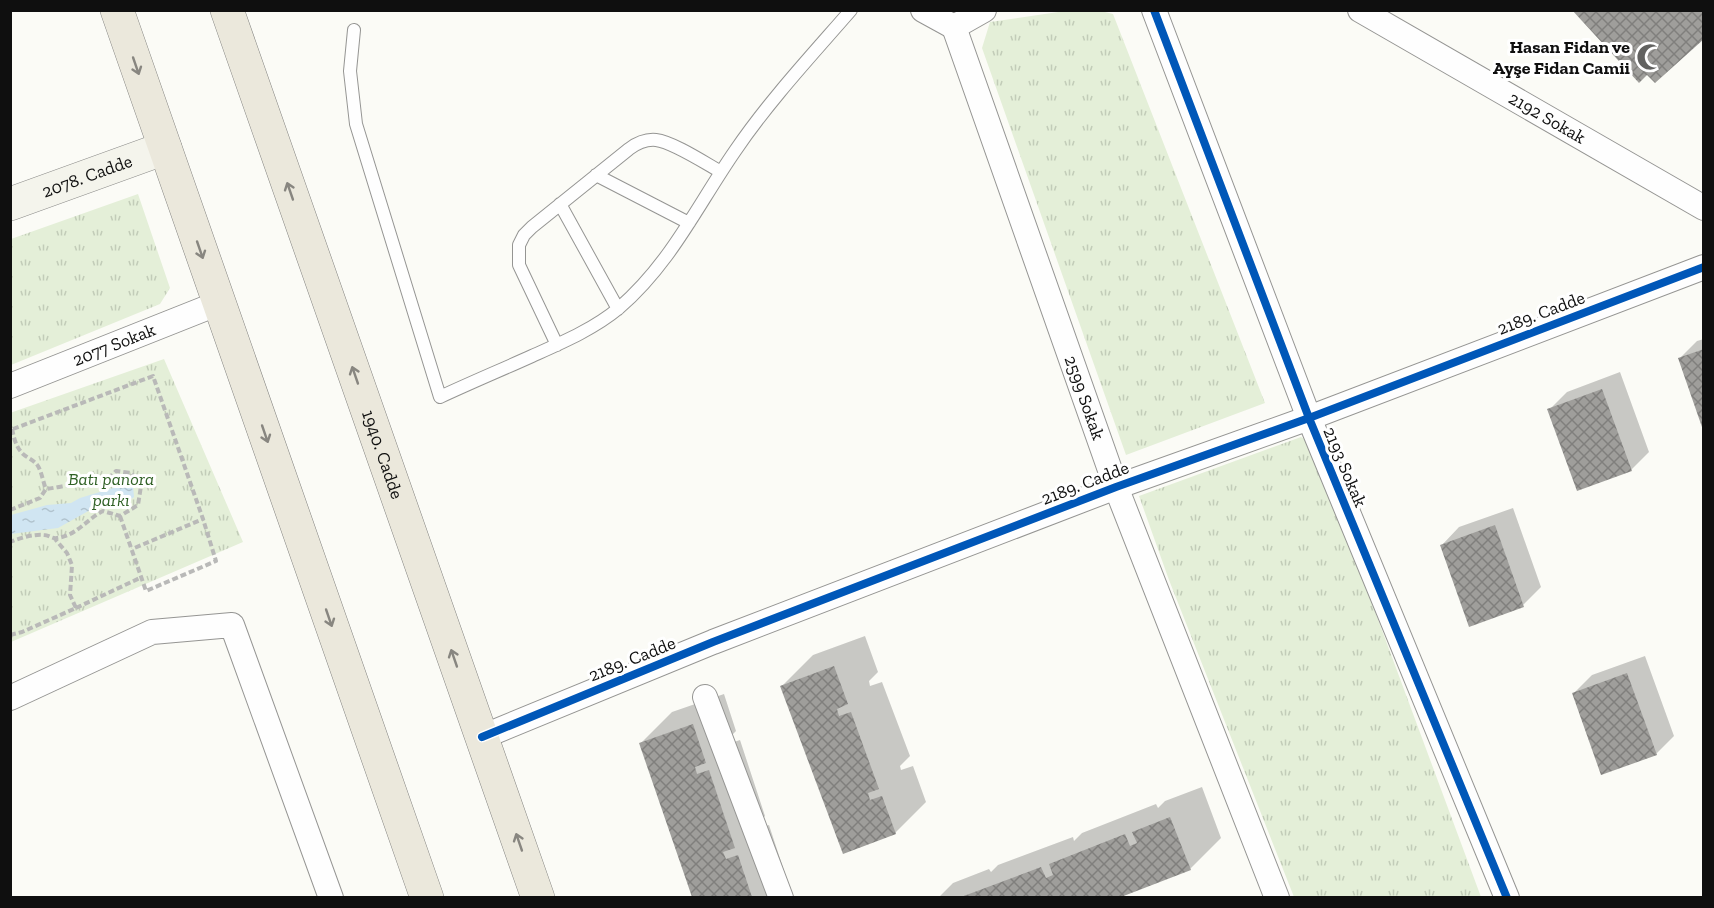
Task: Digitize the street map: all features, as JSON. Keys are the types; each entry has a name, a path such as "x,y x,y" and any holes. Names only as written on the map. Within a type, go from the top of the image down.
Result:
{"main road":[{"path":"117,10 427,897"},
{"name":"1940. Cadde","path":"227,10 538,897"}],"street":[{"path":"923,10 954,27 984,10"},
{"name":"2193 Sokak","path":"1154,10 1309,418 1508,897"},
{"name":"2192 Sokak","path":"1360,10 1704,208"},
{"name":"2599 Sokak","path":"954,27 1116,487 1277,897"},
{"name":"2078. Cadde","path":"10,204 165,148"},
{"name":"2189. Cadde","path":"482,737 713,642 1116,487 1309,418 1704,267"},
{"name":"2077 Sokak","path":"10,386 219,303"},
{"path":"10,698 152,632 232,625 331,897"},
{"path":"705,697 781,897"}],"lane":[{"path":"354,30 351,71 356,124 440,397 557,345 587,330 618,309 665,261 736,149 851,10"},
{"path":"557,345 519,265 519,245 524,235 636,143 656,140 722,172"},
{"path":"596,175 689,223"},
{"path":"560,204 618,309"}],"path":[{"path":"46,489 40,469 33,460 24,455 13,439 12,429 153,376 216,561 146,591 120,516"},
{"path":"10,510 40,498 46,489 78,485 92,488 104,483 116,471 131,473 141,486 138,505 120,516 103,512 92,517 69,535 55,539"},
{"path":"120,516 142,578"},
{"path":"132,549 203,519"},
{"path":"10,542 22,537 45,535 55,539 72,565 70,595 76,608"},
{"path":"10,635 22,632 142,578"}],"green space":[{"path":"1065,11 1101,11 1113,14 1265,403 1126,455 982,48 990,22"},
{"path":"138,194 170,288 160,304 11,365 11,239"},
{"name":"Batı panora parkı","path":"164,359 243,542 11,642 10,413"},
{"path":"1301,437 1311,443 1317,455 1481,897 1294,897 1169,580 1139,496"}],"water":[{"path":"126,482 133,485 134,497 125,503 113,497 101,500 92,509 58,528 11,534 11,515 47,505 71,503"}],"building":[{"name":"Hasan Fidan ve Ayşe Fidan Camii","path":"1572,10 1704,10 1704,39 1655,83 1647,75 1639,83"},
{"path":"1704,349 1704,430 1703,430 1678,358"},
{"path":"1602,389 1632,471 1577,491 1547,409"},
{"path":"1495,525 1524,607 1469,627 1440,545"},
{"path":"834,666 848,704 837,709 839,716 851,712 879,789 868,793 870,800 882,796 896,834 843,854 780,686"},
{"path":"1627,673 1657,755 1601,775 1572,693"},
{"path":"693,724 706,763 695,767 697,774 709,770 735,848 723,852 726,859 738,855 752,897 692,897 639,743"},
{"path":"1170,817 1191,870 1121,897 961,897 1041,867 1046,878 1053,875 1049,864 1125,834 1130,846 1137,843 1132,832"}],"cycle path":[{"path":"1154,10 1309,418 1507,898"},
{"path":"482,737 713,642 1116,487 1309,418 1704,267"}],"place":[{"name":"Hasan Fidan ve Ayşe Fidan Camii","path":"1650,57"}]}
